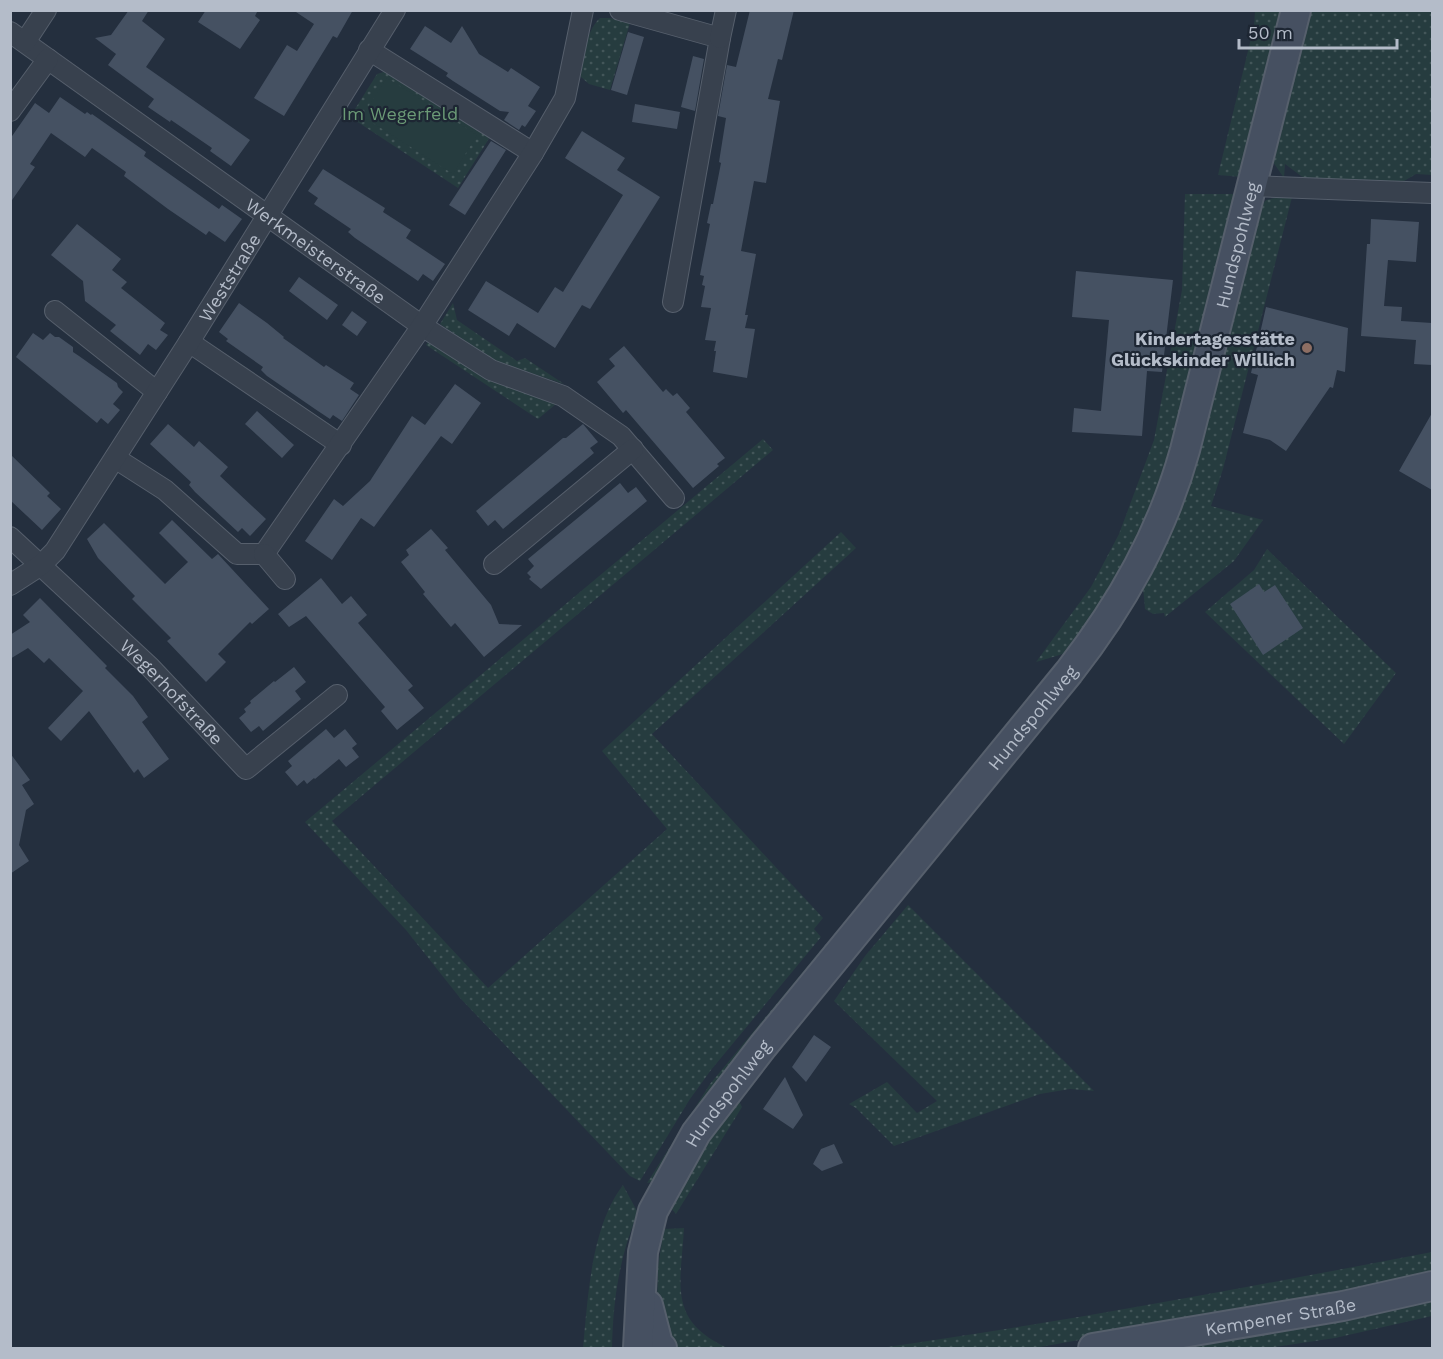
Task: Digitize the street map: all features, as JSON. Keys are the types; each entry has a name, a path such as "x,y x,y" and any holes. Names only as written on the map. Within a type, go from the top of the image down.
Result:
{"street":[{"path":"18,37 46,10"},
{"name":"Weststraße","path":"10,585 41,565 55,551 189,342 395,10"},
{"path":"264,554 422,326 533,153 565,98 583,10"},
{"path":"620,10 720,38"},
{"path":"673,302 726,10"},
{"name":"Hundspohlweg","path":"638,1348 643,1252 653,1211 696,1133 716,1105 1069,672 1103,627 1132,580 1167,507 1183,459 1296,10"},
{"name":"Werkmeisterstraße","path":"18,37 422,326 490,370 563,396 621,436 674,498"},
{"path":"369,50 533,153"},
{"path":"10,111 48,59"},
{"path":"1252,186 1432,193"},
{"path":"55,311 157,392"},
{"path":"189,342 341,445"},
{"path":"494,564 633,449"},
{"path":"115,458 165,490 237,554 264,554 285,579"},
{"name":"Wegerhofstraße","path":"10,537 150,667 246,769 337,695"},
{"path":"643,1252 650,1316 658,1344 662,1348"},
{"name":"Kempener Straße","path":"1093,1348 1343,1306 1432,1286"}],"green space":[{"path":"1255,11 1282,11 1242,177 1218,175 1254,26"},
{"path":"1307,11 1432,11 1432,175 1416,174 1399,184 1305,179 1285,164 1284,178 1273,162 1273,141"},
{"path":"600,18 630,23 610,90 589,84 581,77 588,38"},
{"name":"Im Wegerfeld","path":"390,70 490,137 458,188 350,117 377,74"},
{"name":"Im Wegerfeld","path":"387,78 477,135 453,174 362,116"},
{"path":"1185,194 1238,194 1180,439 1137,550 1073,651 1036,662 1091,587 1119,534 1154,440 1182,290"},
{"path":"1284,196 1292,197 1223,469 1211,506 1263,520 1234,561 1165,617 1164,613 1153,614 1145,609 1143,587 1257,211 1266,200"},
{"path":"453,303 457,320 517,361 525,358 564,384 495,361 440,324"},
{"path":"429,340 491,381 556,404 538,419 426,345"},
{"path":"763,439 773,450 332,821 488,988 667,829 602,751 841,532 856,548 652,734 823,918 814,929 821,937 711,1070 690,1099 640,1181 630,1176 460,998 406,930 305,822"},
{"path":"1267,549 1396,673 1344,744 1205,612 1254,570"},
{"path":"908,905 1094,1091 1070,1089 1040,1094 894,1146 856,1108 849,1104 887,1082 917,1113 937,1101 834,1001 865,956"},
{"path":"826,944 828,947 675,1145 652,1182 647,1183 710,1084"},
{"path":"733,1099 739,1101 742,1107 676,1214 670,1207 682,1179"},
{"path":"623,1185 638,1213 631,1229 618,1279 612,1348 583,1348 589,1285 598,1242 612,1202"},
{"path":"684,1228 681,1283 686,1313 695,1326 708,1337 728,1348 673,1348 657,1307 658,1266 664,1229"},
{"path":"1432,1252 1432,1276 1035,1348 880,1348 1226,1291"},
{"path":"1432,1298 1432,1316 1335,1338 1268,1348 1169,1348"}],"building":[{"path":"129,10 149,10 142,21 165,39 146,67 250,140 231,166 210,151 212,148 148,107 154,99 108,65 116,54 95,38 111,35"},
{"path":"206,10 258,10 255,16 260,20 240,49 198,22"},
{"path":"293,10 353,10 337,38 333,36 284,116 254,98 287,45 297,51 314,24"},
{"path":"750,10 794,10 782,60 778,59 768,99 780,101 766,183 754,181 741,251 756,254 745,315 748,315 745,328 755,329 747,378 713,372 716,341 705,340 711,308 701,307 705,286 702,285 704,276 700,275 710,224 707,223 721,163 719,162 726,118 718,116 727,65 736,67"},
{"path":"425,26 451,43 462,26 479,54 508,72 511,68 540,87 528,106 536,111 525,127 522,125 519,130 504,120 509,112 500,111 453,81 446,76 448,73 410,49"},
{"path":"628,32 644,37 627,95 611,90"},
{"path":"693,56 704,59 695,111 681,107"},
{"path":"60,97 85,114 87,112 92,114 146,152 144,156 219,209 222,205 242,219 225,242 209,231 206,235 168,209 124,176 126,172 92,148 85,157 51,133 30,164 35,167 10,203 10,139 35,103 49,113"},
{"path":"635,104 680,112 677,129 632,122"},
{"path":"582,131 625,158 617,170 660,197 590,309 582,305 555,348 517,323 509,336 468,310 486,281 538,313 555,287 563,292 623,195 565,158"},
{"path":"491,141 506,150 465,215 449,205"},
{"path":"323,169 385,208 383,212 411,230 406,238 445,264 433,281 423,274 418,281 355,238 348,232 351,229 314,204 318,198 308,191"},
{"path":"1371,219 1419,222 1416,262 1388,260 1384,306 1402,307 1401,321 1432,323 1432,365 1414,364 1416,340 1361,336 1367,244 1370,244"},
{"path":"77,224 121,259 112,270 127,282 121,288 165,323 160,330 168,335 156,350 148,344 140,355 110,331 116,325 85,301 83,281 51,255"},
{"path":"1076,271 1173,280 1162,372 1147,371 1142,436 1072,432 1074,408 1101,411 1109,320 1072,317"},
{"path":"299,277 338,305 327,320 289,291"},
{"path":"239,303 324,367 326,365 354,383 350,389 359,395 342,421 333,415 330,419 267,376 261,370 263,367 226,341 228,339 219,332"},
{"path":"1266,307 1348,328 1345,372 1337,370 1333,388 1330,387 1286,451 1270,440 1243,433 1258,375 1251,373"},
{"path":"352,311 367,322 357,336 342,325"},
{"path":"33,333 43,340 50,333 59,337 73,347 73,352 117,383 123,392 113,404 120,410 108,424 101,418 97,423 16,357"},
{"path":"624,346 663,392 666,389 673,396 677,393 690,408 686,412 725,458 693,488 626,410 623,413 597,382 615,366 609,359"},
{"path":"455,384 481,403 452,444 441,436 374,527 361,518 332,560 305,541 334,499 343,506 370,481 412,416 425,425"},
{"path":"257,411 294,445 282,458 245,424"},
{"path":"1432,413 1432,490 1399,471"},
{"path":"168,424 194,447 199,441 228,467 220,476 266,519 250,536 242,528 238,532 195,492 189,485 191,482 150,444"},
{"path":"583,424 598,442 590,448 594,453 503,529 495,520 488,526 476,511"},
{"path":"10,454 50,493 47,496 61,509 42,530 10,500"},
{"path":"620,483 628,493 636,487 647,501 541,589 529,579 531,577 527,573 534,566 528,559"},
{"path":"172,520 212,559 218,554 269,609 252,624 250,622 218,654 226,662 206,682 167,641 171,638 132,599 135,596 98,558 87,539 104,523 165,584 188,562 159,533"},
{"path":"431,529 448,548 445,550 491,605 499,624 522,625 484,657 455,623 451,627 423,594 425,592 401,562 409,555 406,550"},
{"path":"321,578 342,604 351,596 367,615 358,623 413,686 408,690 424,708 397,730 381,711 385,707 306,616 289,627 278,614"},
{"path":"1259,584 1264,592 1275,585 1303,628 1263,655 1230,604"},
{"path":"40,598 107,666 105,668 133,696 148,717 142,722 169,759 144,778 138,769 134,773 89,711 61,741 48,728 83,691 49,658 44,663 28,648 10,659 10,635 30,622 23,615"},
{"path":"294,667 306,682 295,691 301,699 263,731 259,726 251,732 239,718 246,712 244,709 251,703 250,701"},
{"path":"326,729 334,738 345,729 357,744 352,748 359,757 346,767 339,759 315,779 307,784 304,780 297,786 285,772 292,766 288,761"},
{"path":"10,753 30,780 22,785 34,804 26,810 19,845 29,861 10,874"},
{"path":"814,1035 831,1047 806,1082 792,1067"},
{"path":"785,1077 803,1115 793,1129 763,1109"},
{"path":"834,1144 843,1163 822,1171 813,1164 821,1149"}],"place":[{"name":"Kindertagesstätte Glückskinder Willich","path":"1307,348"}]}
